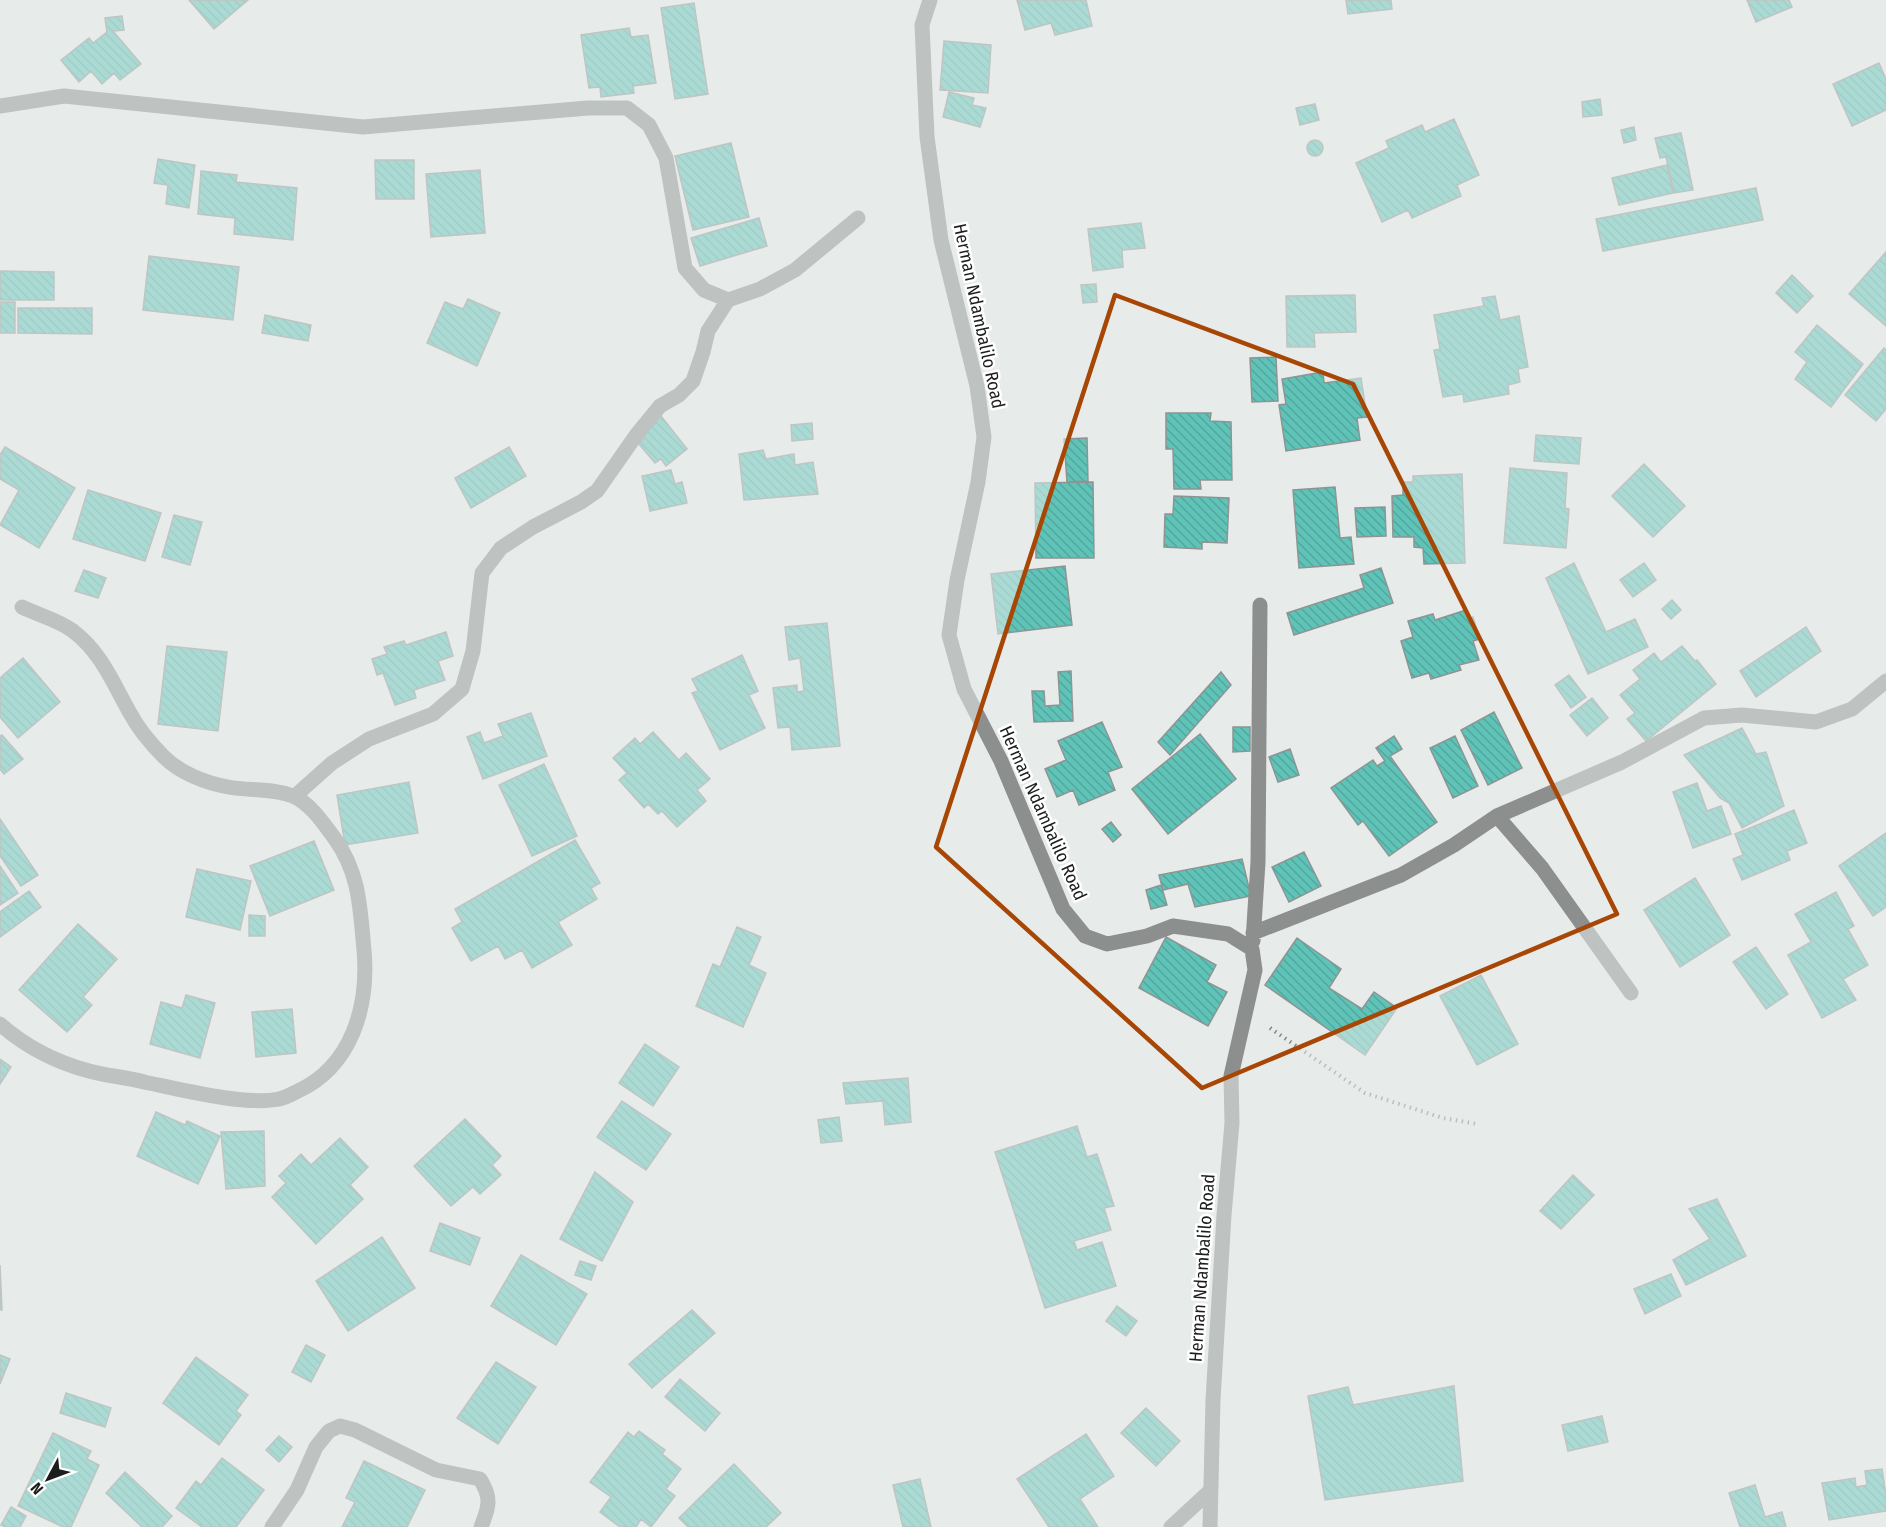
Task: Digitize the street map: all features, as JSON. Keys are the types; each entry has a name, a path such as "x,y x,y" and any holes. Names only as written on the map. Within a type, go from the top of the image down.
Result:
{"street":[{"name":"Herman Ndambalilo Road","path":"930,0 922,25 927,137 941,240 977,386 984,437 978,482 957,580 949,635 964,688 1001,761 1063,909 1085,936 1107,944 1147,936 1173,926 1228,934 1252,949 1255,970 1231,1076 1232,1123 1214,1389 1210,1527"},
{"path":"0,106 64,96 363,127 588,108 627,108 649,125 666,158 685,268 704,290 728,300"},
{"path":"295,796 332,763 369,739 434,714 462,689 473,651 482,573 501,548 597,491 637,434 660,406 679,395 693,381 704,352 708,331 728,300 759,289 795,270 858,218"},
{"path":"1252,949 1258,862 1260,605"},
{"path":"0,1024 18,1040 46,1056 89,1071 189,1092 251,1100 280,1099 309,1086 334,1067 353,1036 363,996 365,963 355,876 336,841 308,805 295,796 279,792 227,787 182,770 165,757 132,716 107,668 94,650 71,629 22,608"},
{"path":"1253,933 1401,875 1454,845 1497,816 1622,762 1704,718 1742,715 1816,722 1852,709 1886,681"},
{"path":"1497,816 1542,868 1631,993"},
{"path":"272,1527 297,1490 316,1447 329,1431 340,1426 373,1438 436,1470 480,1479 488,1491 487,1510 481,1527"},
{"path":"1171,1527 1211,1490"}],"path":[{"path":"1246,1013 1365,1093 1443,1118 1477,1124"}],"highlighted area":[{"path":"1115,295 1353,384 1617,914 1202,1088 936,847"}],"building":[{"path":"189,0 248,0 214,29"},
{"path":"1017,0 1086,0 1092,26 1055,35 1051,23 1025,30"},
{"path":"1346,0 1391,0 1392,9 1348,14"},
{"path":"1747,0 1789,0 1792,7 1756,22"},
{"path":"694,3 708,94 675,99 661,8"},
{"path":"122,16 124,30 113,31 141,64 120,80 114,73 102,84 91,71 79,82 61,60 89,38 93,43 107,32 105,18"},
{"path":"629,28 631,37 648,35 656,83 633,86 634,93 601,97 600,87 589,88 581,35"},
{"path":"944,41 991,45 988,93 940,90"},
{"path":"1879,63 1886,79 1886,110 1852,126 1833,84"},
{"path":"949,92 974,98 972,105 986,108 980,127 943,117"},
{"path":"1600,99 1602,115 1583,117 1582,102"},
{"path":"1315,104 1319,120 1300,125 1296,108"},
{"path":"1454,119 1479,175 1457,185 1461,196 1412,218 1408,210 1382,222 1356,163 1389,148 1386,141 1422,125 1425,132"},
{"path":"1634,127 1636,140 1624,143 1621,130"},
{"path":"1681,133 1693,190 1674,193 1666,157 1660,158 1655,138"},
{"path":"1315,140 1323,148 1315,156 1307,148"},
{"path":"731,143 749,217 693,230 675,156"},
{"path":"158,159 195,165 189,208 166,204 168,185 154,183"},
{"path":"375,160 414,160 414,199 376,199"},
{"path":"1667,165 1673,193 1619,205 1612,178"},
{"path":"480,170 485,233 431,237 426,174"},
{"path":"201,171 237,175 236,182 297,188 293,240 234,234 235,218 198,214"},
{"path":"1756,188 1763,220 1603,251 1596,219"},
{"path":"759,218 767,246 700,266 691,238"},
{"path":"1141,223 1145,248 1122,250 1123,267 1093,271 1088,229"},
{"path":"1886,252 1886,326 1849,294"},
{"path":"149,256 239,267 233,320 143,310"},
{"path":"0,271 54,272 54,300 0,300"},
{"path":"1792,275 1813,296 1797,313 1776,293"},
{"path":"1096,284 1097,302 1083,303 1081,285"},
{"path":"1355,295 1356,332 1314,333 1315,347 1287,347 1286,296"},
{"path":"1495,296 1500,320 1519,316 1528,367 1518,369 1520,382 1508,385 1509,394 1464,402 1463,394 1443,397 1434,350 1440,349 1434,315 1484,306 1482,298"},
{"path":"468,299 500,313 477,366 427,343 445,302 463,309"},
{"path":"0,302 15,302 15,333 0,333"},
{"path":"18,308 92,308 92,334 18,333"},
{"path":"265,315 311,325 308,341 262,333"},
{"path":"1817,325 1863,364 1831,407 1795,379 1807,362 1795,352"},
{"path":"1884,348 1886,350 1886,409 1876,421 1845,395"},
{"path":"1276,357 1278,401 1252,402 1250,358"},
{"path":"1323,372 1324,383 1361,378 1367,417 1357,418 1360,440 1286,451 1279,405 1286,404 1282,379"},
{"path":"1166,413 1211,413 1210,421 1231,422 1232,480 1200,480 1201,489 1174,489 1173,449 1166,449"},
{"path":"661,416 687,449 666,466 661,459 655,463 638,443 645,438 641,433"},
{"path":"812,423 813,439 792,441 791,425"},
{"path":"1536,435 1581,438 1579,464 1534,461"},
{"path":"1087,438 1088,481 1067,482 1064,439"},
{"path":"5,447 75,488 39,548 0,525 19,490 0,479 0,455"},
{"path":"509,447 526,476 471,508 455,478"},
{"path":"763,450 766,459 794,454 795,465 813,462 818,494 744,500 739,454"},
{"path":"1644,464 1685,506 1653,537 1612,496"},
{"path":"1510,468 1567,473 1565,508 1569,509 1566,548 1504,543"},
{"path":"671,470 675,484 682,482 687,503 650,511 642,476"},
{"path":"1462,474 1465,563 1424,564 1423,548 1414,547 1414,537 1393,537 1392,496 1403,495 1403,482 1413,482 1413,476"},
{"path":"1093,482 1094,558 1036,558 1035,483"},
{"path":"1335,487 1340,538 1351,537 1354,564 1299,568 1293,490"},
{"path":"88,490 161,513 145,561 73,539"},
{"path":"1174,496 1229,498 1227,543 1202,542 1202,549 1164,547 1165,514 1173,514"},
{"path":"1385,507 1386,536 1357,537 1355,508"},
{"path":"174,515 202,522 190,565 162,557"},
{"path":"1574,563 1606,632 1635,619 1648,647 1588,674 1546,578"},
{"path":"1644,563 1656,580 1633,597 1620,580"},
{"path":"1065,566 1072,625 998,634 991,574"},
{"path":"1381,568 1393,603 1294,635 1287,613 1364,588 1360,575"},
{"path":"84,570 106,578 98,598 75,591"},
{"path":"1672,600 1681,610 1671,619 1662,609"},
{"path":"1466,610 1468,619 1473,617 1480,639 1473,641 1479,660 1459,665 1461,670 1431,679 1429,673 1412,678 1401,641 1413,637 1408,621 1433,614 1435,620"},
{"path":"827,623 840,746 792,750 790,727 778,728 773,688 797,685 797,692 804,691 800,658 789,660 785,627"},
{"path":"1806,627 1821,651 1756,697 1740,671"},
{"path":"446,632 453,656 438,661 445,680 414,690 416,698 395,705 383,673 377,675 372,659 387,654 384,647 404,641 406,645"},
{"path":"167,646 227,652 218,731 158,724"},
{"path":"1682,646 1695,661 1697,660 1716,684 1646,741 1627,719 1635,713 1620,695 1640,679 1633,670 1654,653 1661,662"},
{"path":"742,655 758,691 749,695 765,728 720,750 692,693 698,691 692,679"},
{"path":"23,658 60,702 18,738 0,717 0,678"},
{"path":"1071,671 1073,721 1034,722 1032,691 1044,691 1045,706 1060,705 1058,672"},
{"path":"1221,672 1231,685 1170,755 1158,742"},
{"path":"1569,675 1586,697 1571,708 1555,685"},
{"path":"1592,698 1608,718 1587,736 1570,715"},
{"path":"1494,712 1522,768 1488,785 1461,730"},
{"path":"531,713 547,756 483,779 467,737 480,732 484,743 503,736 498,724"},
{"path":"1102,722 1122,767 1108,772 1115,790 1079,805 1073,790 1057,797 1045,769 1066,760 1058,741"},
{"path":"1233,727 1250,727 1250,751 1233,752"},
{"path":"1742,728 1756,754 1766,752 1784,806 1742,828 1729,803 1720,798 1684,755"},
{"path":"653,732 679,760 686,753 710,779 697,790 706,801 677,827 662,811 658,814 648,804 644,808 619,780 627,773 613,758 635,738 640,744"},
{"path":"1200,734 1236,779 1168,834 1132,789"},
{"path":"2,735 23,759 4,774 0,769 0,736"},
{"path":"1394,736 1402,749 1390,756 1437,822 1389,856 1363,821 1358,825 1331,788 1373,760 1377,766 1385,761 1376,748"},
{"path":"1455,736 1478,786 1453,798 1430,748"},
{"path":"1290,749 1299,775 1278,782 1269,757"},
{"path":"544,764 577,836 532,856 499,785"},
{"path":"409,782 418,833 345,845 337,795"},
{"path":"1697,783 1707,811 1721,806 1731,834 1693,848 1673,792"},
{"path":"1794,810 1807,843 1787,851 1790,860 1742,880 1733,859 1743,855 1735,834"},
{"path":"0,819 38,875 21,886 0,856"},
{"path":"1111,822 1121,835 1113,842 1102,829"},
{"path":"1886,833 1886,907 1873,916 1839,866"},
{"path":"575,840 600,883 591,888 597,899 558,922 572,945 532,968 522,950 505,959 498,946 471,961 452,928 462,922 455,909"},
{"path":"314,841 334,890 270,916 250,866"},
{"path":"1304,852 1321,886 1289,902 1272,867"},
{"path":"1242,859 1251,896 1195,907 1188,884 1163,890 1159,875"},
{"path":"0,866 18,893 0,905"},
{"path":"197,869 251,881 240,930 186,917"},
{"path":"1695,878 1730,935 1680,967 1644,910"},
{"path":"1161,885 1167,905 1151,909 1146,890"},
{"path":"29,891 41,907 0,937 0,912"},
{"path":"1836,892 1854,926 1848,929 1868,965 1843,979 1856,1000 1822,1018 1788,955 1811,942 1795,914"},
{"path":"249,915 265,916 265,936 249,936"},
{"path":"78,924 117,959 83,997 92,1005 67,1032 19,990"},
{"path":"737,927 761,937 749,965 766,973 743,1027 696,1006 713,964 720,967"},
{"path":"1166,937 1216,965 1207,982 1227,992 1208,1026 1139,988"},
{"path":"1297,938 1341,969 1329,988 1362,1009 1374,992 1397,1008 1365,1055 1265,985"},
{"path":"1756,947 1788,994 1766,1009 1733,962"},
{"path":"1481,975 1518,1044 1477,1065 1440,996"},
{"path":"186,995 215,1003 200,1058 150,1044 161,1002 182,1008"},
{"path":"292,1009 296,1053 256,1057 252,1012"},
{"path":"645,1044 679,1067 653,1106 619,1083"},
{"path":"0,1059 11,1067 0,1084"},
{"path":"908,1078 911,1122 885,1125 883,1101 846,1104 843,1083"},
{"path":"622,1101 671,1134 646,1170 597,1137"},
{"path":"156,1112 185,1125 187,1121 220,1136 198,1184 137,1156"},
{"path":"839,1117 842,1141 821,1143 818,1120"},
{"path":"465,1119 501,1156 492,1165 501,1175 480,1194 473,1187 451,1206 414,1166"},
{"path":"1077,1126 1087,1157 1097,1154 1114,1206 1104,1208 1111,1230 1074,1241 1077,1250 1102,1242 1116,1286 1045,1308 995,1152"},
{"path":"264,1131 265,1186 226,1189 221,1132"},
{"path":"340,1138 368,1167 350,1185 363,1199 316,1244 272,1197 286,1183 279,1176 301,1154 311,1165"},
{"path":"595,1172 633,1202 602,1261 560,1239"},
{"path":"1573,1175 1594,1195 1561,1229 1540,1211"},
{"path":"1717,1199 1746,1256 1686,1285 1673,1260 1710,1239 1689,1209"},
{"path":"440,1223 480,1238 470,1265 430,1251"},
{"path":"382,1237 415,1288 348,1331 316,1281"},
{"path":"521,1255 587,1294 556,1345 491,1306"},
{"path":"580,1261 596,1266 591,1280 575,1275"},
{"path":"0,1265 2,1310 0,1310"},
{"path":"1671,1274 1681,1296 1645,1314 1634,1289"},
{"path":"1117,1306 1137,1321 1126,1336 1106,1321"},
{"path":"692,1310 715,1333 652,1388 629,1364"},
{"path":"306,1345 325,1355 311,1382 292,1372"},
{"path":"0,1355 10,1359 0,1384"},
{"path":"196,1357 248,1395 236,1411 241,1415 219,1445 163,1403"},
{"path":"496,1362 536,1387 498,1444 457,1418"},
{"path":"680,1379 720,1413 705,1431 665,1397"},
{"path":"1454,1386 1463,1481 1325,1500 1308,1396 1348,1387 1353,1405"},
{"path":"66,1393 111,1408 105,1427 60,1413"},
{"path":"1146,1408 1180,1441 1156,1466 1121,1433"},
{"path":"1602,1416 1608,1442 1568,1451 1562,1425"},
{"path":"639,1431 665,1450 662,1454 681,1469 666,1489 675,1496 651,1527 641,1519 636,1527 620,1527 600,1512 611,1497 590,1482 628,1432 634,1437"},
{"path":"53,1433 91,1451 87,1459 99,1465 71,1527 63,1527 18,1506"},
{"path":"1086,1434 1114,1476 1080,1499 1098,1527 1049,1527 1017,1479"},
{"path":"279,1436 292,1447 279,1462 266,1450"},
{"path":"222,1458 264,1490 236,1527 202,1527 176,1508 196,1481 201,1485"},
{"path":"364,1461 425,1490 407,1527 342,1527 355,1502 346,1498"},
{"path":"734,1464 781,1513 766,1527 688,1527 679,1518"},
{"path":"1882,1469 1886,1511 1829,1520 1822,1483 1855,1478 1856,1487 1867,1485 1865,1471"},
{"path":"125,1472 172,1516 162,1527 142,1527 106,1493"},
{"path":"920,1479 931,1527 903,1527 893,1485"},
{"path":"1755,1485 1765,1517 1782,1512 1786,1527 1740,1527 1729,1493"},
{"path":"11,1507 26,1516 20,1527 1,1525"}]}
